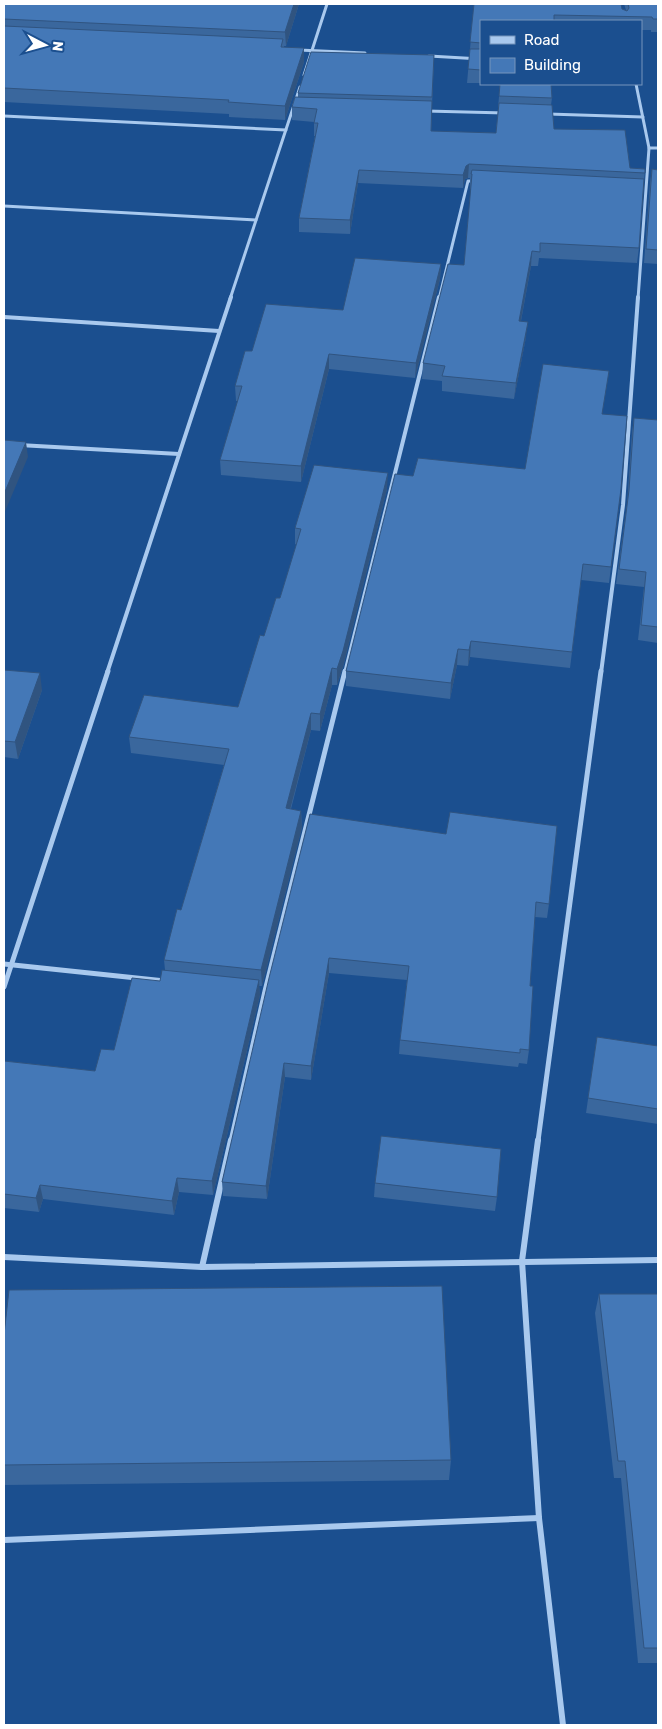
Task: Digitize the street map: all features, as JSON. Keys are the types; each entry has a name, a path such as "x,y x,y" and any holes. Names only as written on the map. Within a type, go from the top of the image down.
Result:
{"street":[{"path":"4,987 327,4"},
{"path":"292,50 371,53"},
{"path":"421,56 480,59"},
{"path":"563,1725 539,1518 522,1261 623,505 649,148 636,85"},
{"path":"294,107 303,108"},
{"path":"423,111 513,113"},
{"path":"543,114 643,117"},
{"path":"4,116 286,130"},
{"path":"649,148 658,148"},
{"path":"202,1267 265,991 468,181 478,182"},
{"path":"636,189 646,190"},
{"path":"4,206 256,220"},
{"path":"4,317 220,332"},
{"path":"14,445 179,454"},
{"path":"4,964 168,981"},
{"path":"256,990 265,991"},
{"path":"4,1257 202,1267 658,1260"},
{"path":"4,1540 539,1518"}],"building":[{"path":"4,4 294,4 285,32 4,19"},
{"path":"474,4 621,4 622,9 627,11 629,8 628,4 658,4 658,19 653,19 652,17 554,15 554,20 480,20 480,43 470,42"},
{"path":"4,26 283,39 281,47 304,48 285,106 228,102 229,100 4,88"},
{"path":"470,49 480,49 480,70 468,69"},
{"path":"311,52 434,55 432,97 298,93"},
{"path":"500,85 551,85 552,98 499,96"},
{"path":"295,97 432,101 431,131 496,133 499,103 552,105 554,129 625,130 630,168 645,169 645,173 469,164 466,166 463,175 359,170 350,220 299,218 318,123 314,123 317,109 292,107"},
{"path":"652,169 658,170 658,250 646,249"},
{"path":"472,170 644,179 639,248 540,243 540,252 532,251 519,321 528,322 516,383 442,376 445,366 423,363 448,264 464,265"},
{"path":"355,258 441,264 416,363 329,354 301,466 220,460 242,386 235,386 245,351 252,351 266,304 343,310"},
{"path":"543,364 609,371 602,414 627,416 621,489 611,567 583,564 572,652 471,641 469,650 458,649 451,683 346,671 395,474 413,476 418,458 525,469"},
{"path":"634,418 658,420 658,627 641,625 646,572 619,569 629,490"},
{"path":"4,440 26,442 4,494"},
{"path":"314,465 388,473 343,651 337,669 332,668 320,714 311,713 286,808 301,811 261,970 164,960 177,909 181,910 229,749 129,737 144,695 238,707 260,635 264,636 276,598 280,598 301,529 295,528"},
{"path":"4,670 40,673 15,742 4,741"},
{"path":"450,812 557,826 549,904 536,902 530,986 533,986 529,1050 520,1049 520,1053 400,1040 409,966 329,958 311,1066 284,1063 266,1186 222,1182 269,978 310,814 446,834"},
{"path":"162,970 259,980 212,1181 177,1178 172,1201 40,1185 36,1198 4,1194 4,1061 95,1071 101,1049 114,1050 132,978 160,981"},
{"path":"597,1037 658,1046 658,1109 588,1098"},
{"path":"381,1136 501,1149 497,1197 375,1183"},
{"path":"442,1286 451,1460 4,1465 4,1335 9,1290"},
{"path":"599,1294 658,1294 658,1648 644,1648 625,1461 618,1461"}]}
